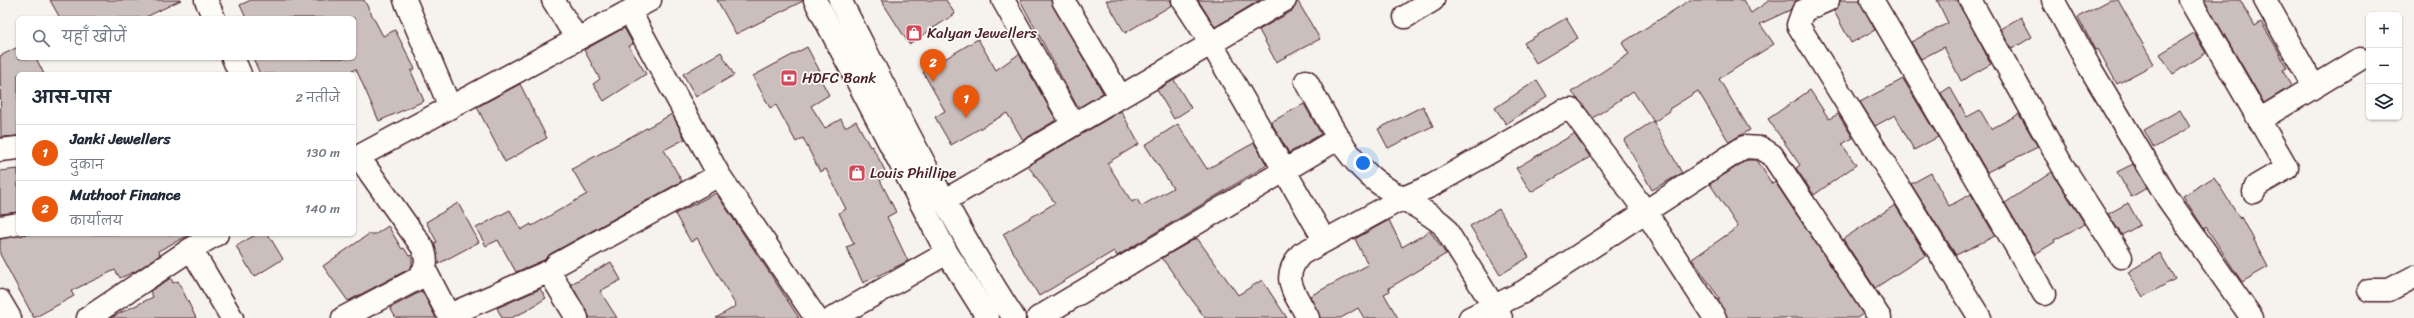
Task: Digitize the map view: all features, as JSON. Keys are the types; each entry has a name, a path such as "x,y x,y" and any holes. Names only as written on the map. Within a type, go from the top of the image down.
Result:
{"street":[{"path":"206,0 213,16"},
{"path":"405,0 450,107"},
{"path":"553,0 577,38"},
{"path":"344,318 417,279 425,270 428,260 424,248 356,158 650,0"},
{"path":"816,0 947,253 988,318"},
{"path":"840,0 969,247 1014,318"},
{"path":"1003,0 1072,124"},
{"path":"1063,0 1120,96"},
{"path":"1183,0 1212,43 1325,241"},
{"path":"944,200 1285,0"},
{"path":"1405,17 1433,0"},
{"path":"1828,0 1803,11 1798,26 1980,318"},
{"path":"1872,0 2044,294"},
{"path":"1970,0 2062,165 2121,257"},
{"path":"2054,0 2089,66 2168,199 2252,318"},
{"path":"2190,0 2287,168 2256,186 2254,192"},
{"path":"2265,0 2314,87"},
{"path":"630,12 719,175 816,318"},
{"path":"2259,120 2360,59"},
{"path":"1306,81 1339,138 1371,177 1430,214 1443,225 1498,312"},
{"path":"1308,318 1289,280 1289,272 1293,264 1302,254 1403,198 1431,186 1562,111 1572,110 1645,211 1715,318"},
{"path":"1038,318 1339,138"},
{"path":"1470,318 1498,312 1523,292 1744,147 1761,148 1772,155 1880,318"},
{"path":"0,150 16,148"},
{"path":"425,270 450,317 552,270 562,261 719,175"},
{"path":"0,227 16,224"},
{"path":"88,318 190,249 213,236"},
{"path":"190,249 232,318"},
{"path":"833,318 947,253"},
{"path":"552,270 551,275 577,318"},
{"path":"2369,290 2389,290 2414,277"},
{"path":"0,301 10,318"}],"building":[{"path":"50,0 181,0 148,16 59,16"},
{"path":"251,0 364,0 383,36 395,30 415,69 411,71 424,101 379,121 356,69 350,72 259,72 254,60 356,60 356,16 245,16 240,5"},
{"path":"717,0 803,0 803,1 736,34"},
{"name":"Kalyan Jewellers","path":"881,0 946,0 955,14 909,44"},
{"path":"1020,0 1051,0 1103,93 1078,108"},
{"path":"1106,0 1171,0 1172,5 1125,33"},
{"path":"1198,0 1260,0 1215,27"},
{"path":"1297,0 1320,39 1276,62 1259,30 1292,11"},
{"path":"1690,0 1743,0 1751,13 1770,0 1797,0 1790,10 1760,24 1774,44 1719,79 1750,130 1729,142 1698,91 1669,109 1670,111 1654,122 1633,91 1593,118 1572,92 1629,54 1622,43"},
{"path":"1840,0 1860,0 1875,30 1851,43 1834,11 1838,7"},
{"path":"1937,0 1958,0 1991,64 1961,81 1944,47 1921,59 1911,42 1948,23"},
{"path":"2110,0 2118,0 2154,64 2117,84 2098,49 2095,50 2078,17"},
{"path":"2204,0 2240,0 2255,26 2261,22 2276,47 2287,68 2283,70 2291,86 2264,103"},
{"path":"2021,17 2032,37 2012,49 2000,29"},
{"path":"1566,18 1578,38 1536,63 1524,43"},
{"path":"624,28 633,44 629,46 646,74 604,101 593,84 600,79 584,50"},
{"path":"2194,33 2206,53 2173,74 2160,54"},
{"path":"978,39 996,70 1019,54 1056,120 1023,140 1007,113 951,145 935,117 945,111 923,72"},
{"path":"807,47 824,79 821,80 829,95 811,106 825,128 841,119 845,127 856,121 870,147 872,146 888,176 880,180 896,212 887,217 908,261 863,283 846,247 854,244 839,213 846,209 826,169 820,172 803,138 796,142 776,105 770,108 753,76"},
{"path":"16,48 16,60 37,60 43,72 16,72 16,136 1,137 0,56"},
{"path":"721,52 734,75 696,97 683,74"},
{"path":"1903,79 1938,137 1914,150 1895,115 1875,126 1860,102"},
{"path":"1174,80 1191,108 1174,119 1157,90"},
{"path":"1537,80 1547,96 1506,124 1495,108"},
{"path":"520,84 547,138 505,162 477,107"},
{"path":"1950,87 1967,117 1980,110 1991,129 2019,114 2038,147 1987,172 1941,93"},
{"path":"1810,90 1829,119 1838,114 1853,138 1842,144 1856,165 1814,195 1796,168 1800,165 1768,119"},
{"path":"1304,104 1321,134 1289,153 1271,122"},
{"path":"1423,106 1433,126 1388,148 1378,129"},
{"path":"2180,110 2190,127 2154,148 2144,130"},
{"path":"1121,111 1139,144 1107,163 1132,202 1137,199 1141,206 1173,188 1145,145 1178,124 1207,169 1254,143 1267,165 1117,256 1114,251 1039,296 1003,234 1055,203 1028,166"},
{"path":"672,114 685,139 664,150 682,181 550,254 544,260 516,272 498,240 486,246 476,228 510,210 521,230 531,224 532,226 587,194 572,169"},
{"path":"1653,121 1682,173 1652,190 1624,140"},
{"path":"1574,134 1590,157 1531,192 1516,168"},
{"path":"1747,160 1757,160 1772,184 1775,182 1863,314 1857,318 1727,318 1718,300 1720,299 1692,259 1738,227 1710,184"},
{"path":"2133,164 2147,188 2131,197 2117,172"},
{"path":"16,169 16,212 0,214 0,171"},
{"path":"2052,172 2085,224 2054,240 2055,242 2035,254 2005,203"},
{"path":"1931,173 1949,206 1971,194 1995,236 1956,255 1911,184"},
{"path":"2214,177 2240,219 2242,217 2268,267 2242,282 2206,227 2204,229 2183,196"},
{"path":"716,193 799,318 716,318 736,306 697,238 691,242 675,214"},
{"path":"458,203 479,242 438,264 434,243 437,242 426,222"},
{"path":"2128,203 2140,225 2122,235 2108,214"},
{"path":"1895,205 1926,255 1875,288 1843,239"},
{"path":"1499,209 1529,257 1500,275 1470,226"},
{"path":"1389,220 1402,247 1430,231 1446,254 1389,288 1390,291 1384,294 1398,318 1364,318 1358,308 1341,318 1320,318 1310,296 1368,265 1355,239"},
{"path":"388,226 402,249 404,248 409,256 412,255 412,265 409,269 348,301 323,266 369,234 376,234"},
{"path":"16,236 187,236 158,251 160,255 136,271 120,278 115,270 71,291 74,296 34,318 0,254 0,239"},
{"path":"254,236 269,236 283,259 254,277 236,246"},
{"path":"1197,238 1238,295 1262,280 1287,318 1205,318 1162,258"},
{"path":"2160,253 2175,279 2143,297 2128,272"},
{"path":"611,262 621,280 600,291 617,318 590,318 571,284"},
{"path":"171,278 173,283 178,281 196,318 110,318 153,297 150,291"},
{"path":"540,289 546,298 526,311 511,318 502,318 497,308"},
{"path":"422,291 436,318 396,318 390,308"}],"place":[{"name":"Kalyan Jewellers","path":"914,33"},
{"name":"HDFC Bank","path":"789,78"},
{"name":"Muthoot Finance","path":"933,82"},
{"name":"Janki Jewellers","path":"966,118"},
{"name":"Louis Phillipe","path":"857,173"}]}
